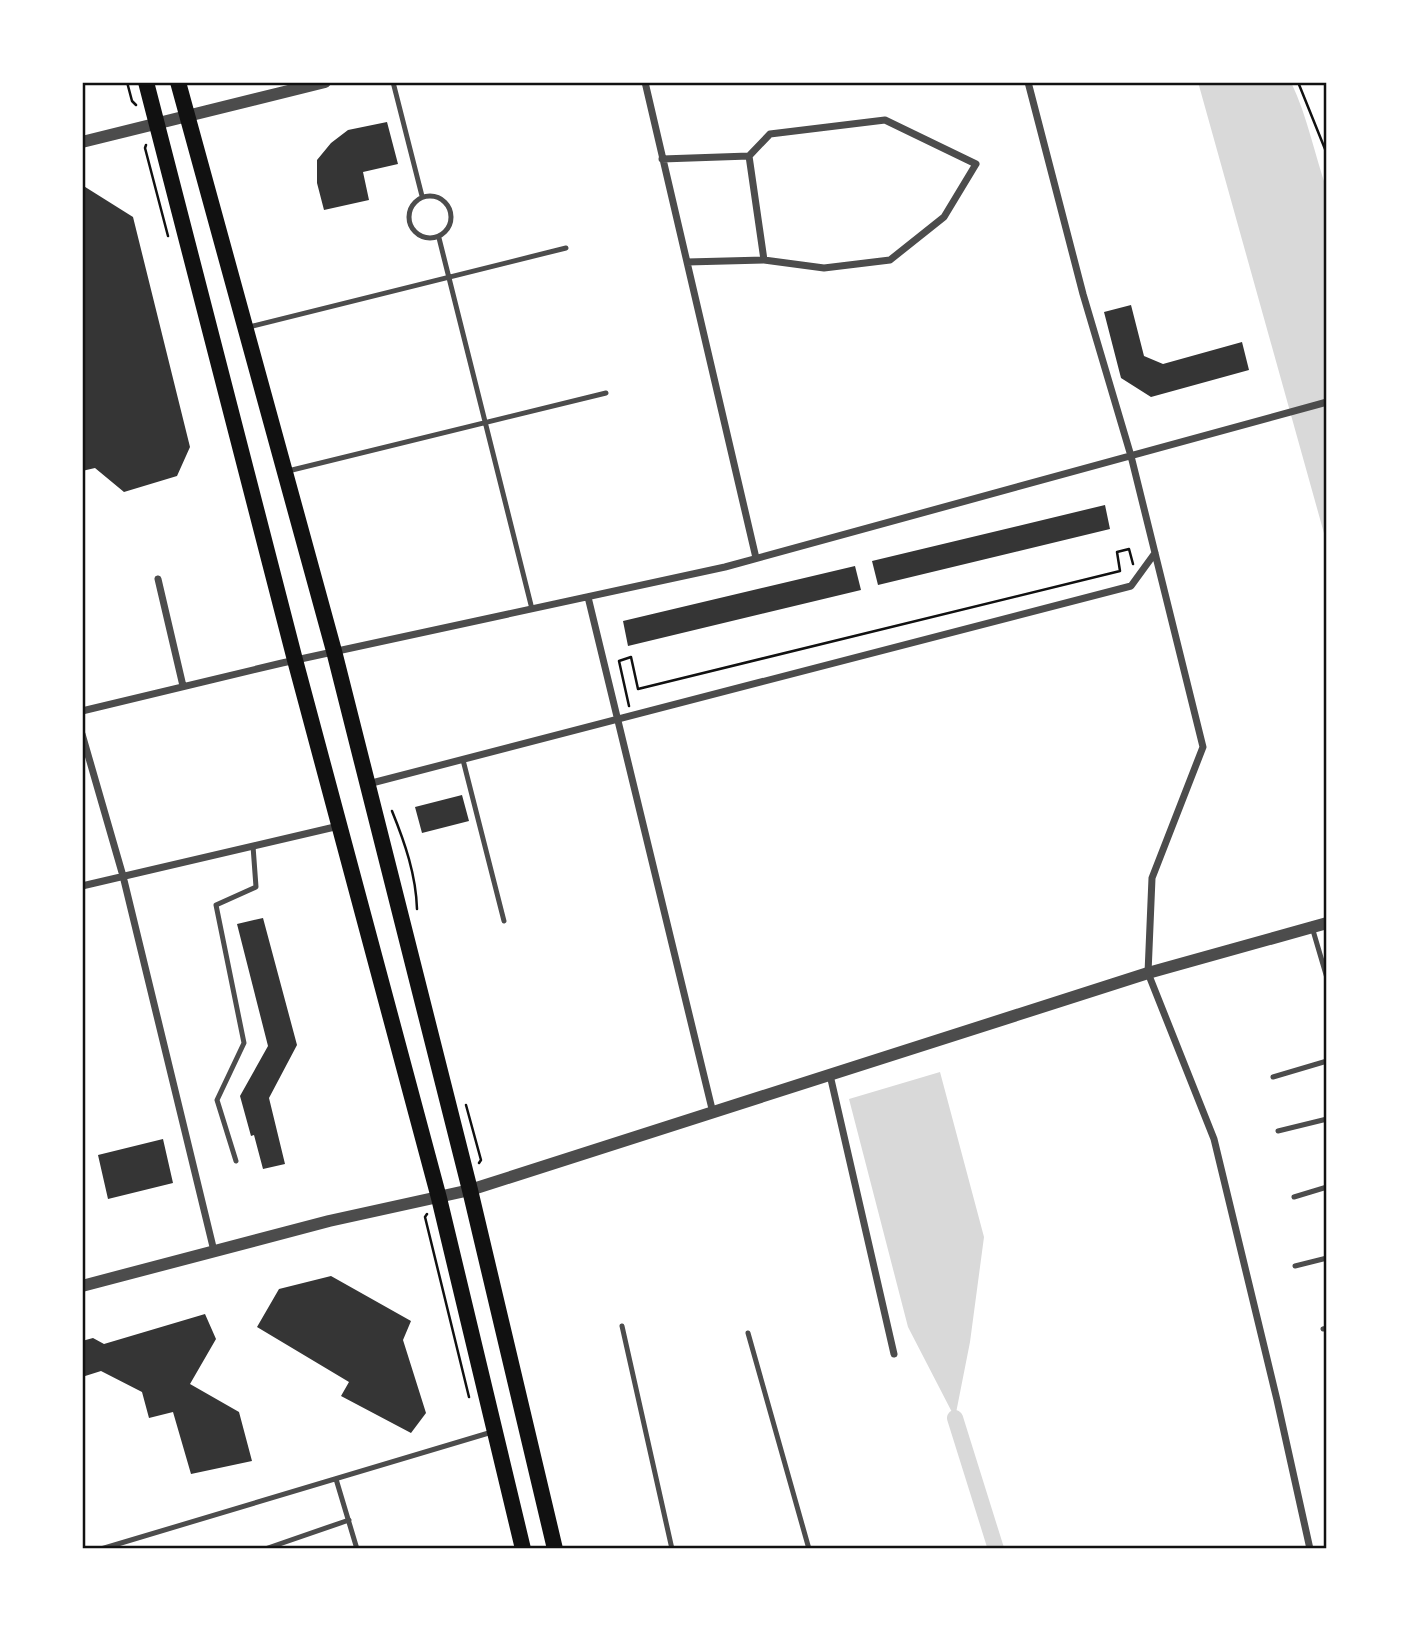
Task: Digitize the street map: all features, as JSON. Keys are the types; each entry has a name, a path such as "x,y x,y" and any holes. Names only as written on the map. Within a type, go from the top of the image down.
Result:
{"main road":[{"path":"146,82 295,660 439,1198 523,1549"},
{"path":"178,82 334,651 470,1189 555,1549"}],"street":[{"path":"82,142 325,82"},
{"path":"645,82 757,558"},
{"path":"1028,82 1083,294 1131,456 1203,747 1152,878 1148,973 1214,1139 1310,1549"},
{"path":"662,159 749,156 769,134 884,120 976,164 944,217 890,260 824,268 764,260 687,262"},
{"path":"749,156 764,260"},
{"path":"82,710 334,651 757,558 1327,402"},
{"path":"368,785 1131,586 1155,552"},
{"path":"158,579 183,686"},
{"path":"588,597 713,1113"},
{"path":"82,734 123,876 214,1251"},
{"path":"82,886 340,826"},
{"path":"82,1286 329,1221 470,1189 1148,973 1327,923"},
{"path":"830,1075 894,1354"}],"lane":[{"path":"393,82 422,196"},
{"path":"422,196 439,196 452,209 451,226 439,238 421,238 409,226 410,208 422,196"},
{"path":"439,238 533,609"},
{"path":"246,328 566,248"},
{"path":"285,471 606,393"},
{"path":"463,760 505,921"},
{"path":"236,1161 217,1100 244,1044 216,905 256,887 253,846"},
{"path":"1312,927 1327,978"},
{"path":"1273,1077 1327,1060"},
{"path":"1278,1131 1327,1119"},
{"path":"1294,1197 1327,1187"},
{"path":"1295,1266 1327,1258"},
{"path":"622,1326 672,1549"},
{"path":"748,1332 809,1549"},
{"path":"101,1549 495,1431"},
{"path":"335,1479 357,1549"},
{"path":"265,1549 349,1520"}],"path":[{"path":"1298,82 1327,154"},
{"path":"632,716 619,662 631,657 638,689 1120,571 1117,552 1129,549 1137,578"}],"shaded area":[{"path":"1198,82 1291,82 1327,190 1327,544"},
{"path":"940,1072 984,1237 970,1342 955,1418 908,1327 849,1099"}],"building":[{"path":"387,122 398,164 363,172 369,200 324,210 317,183 317,160 331,143 348,130"},
{"path":"82,185 133,217 190,447 177,476 124,492 95,468 82,471"},
{"path":"1131,305 1144,356 1163,364 1242,342 1249,370 1151,397 1121,378 1104,312"},
{"path":"1105,505 1110,529 878,585 872,561"},
{"path":"855,566 861,590 628,646 623,621"},
{"path":"462,795 469,821 422,833 415,807"},
{"path":"263,918 297,1045 269,1098 285,1164 263,1169 240,1096 268,1046 237,924"},
{"path":"163,1139 173,1183 108,1199 98,1155"},
{"path":"331,1276 411,1321 403,1340 426,1413 411,1433 341,1396 349,1382 257,1327 279,1289"},
{"path":"205,1314 216,1339 190,1384 239,1412 252,1461 191,1474 173,1412 149,1418 142,1392 101,1371 82,1377 82,1341 93,1338 104,1344"}],"waterway":[{"path":"955,1418 996,1549"}]}
